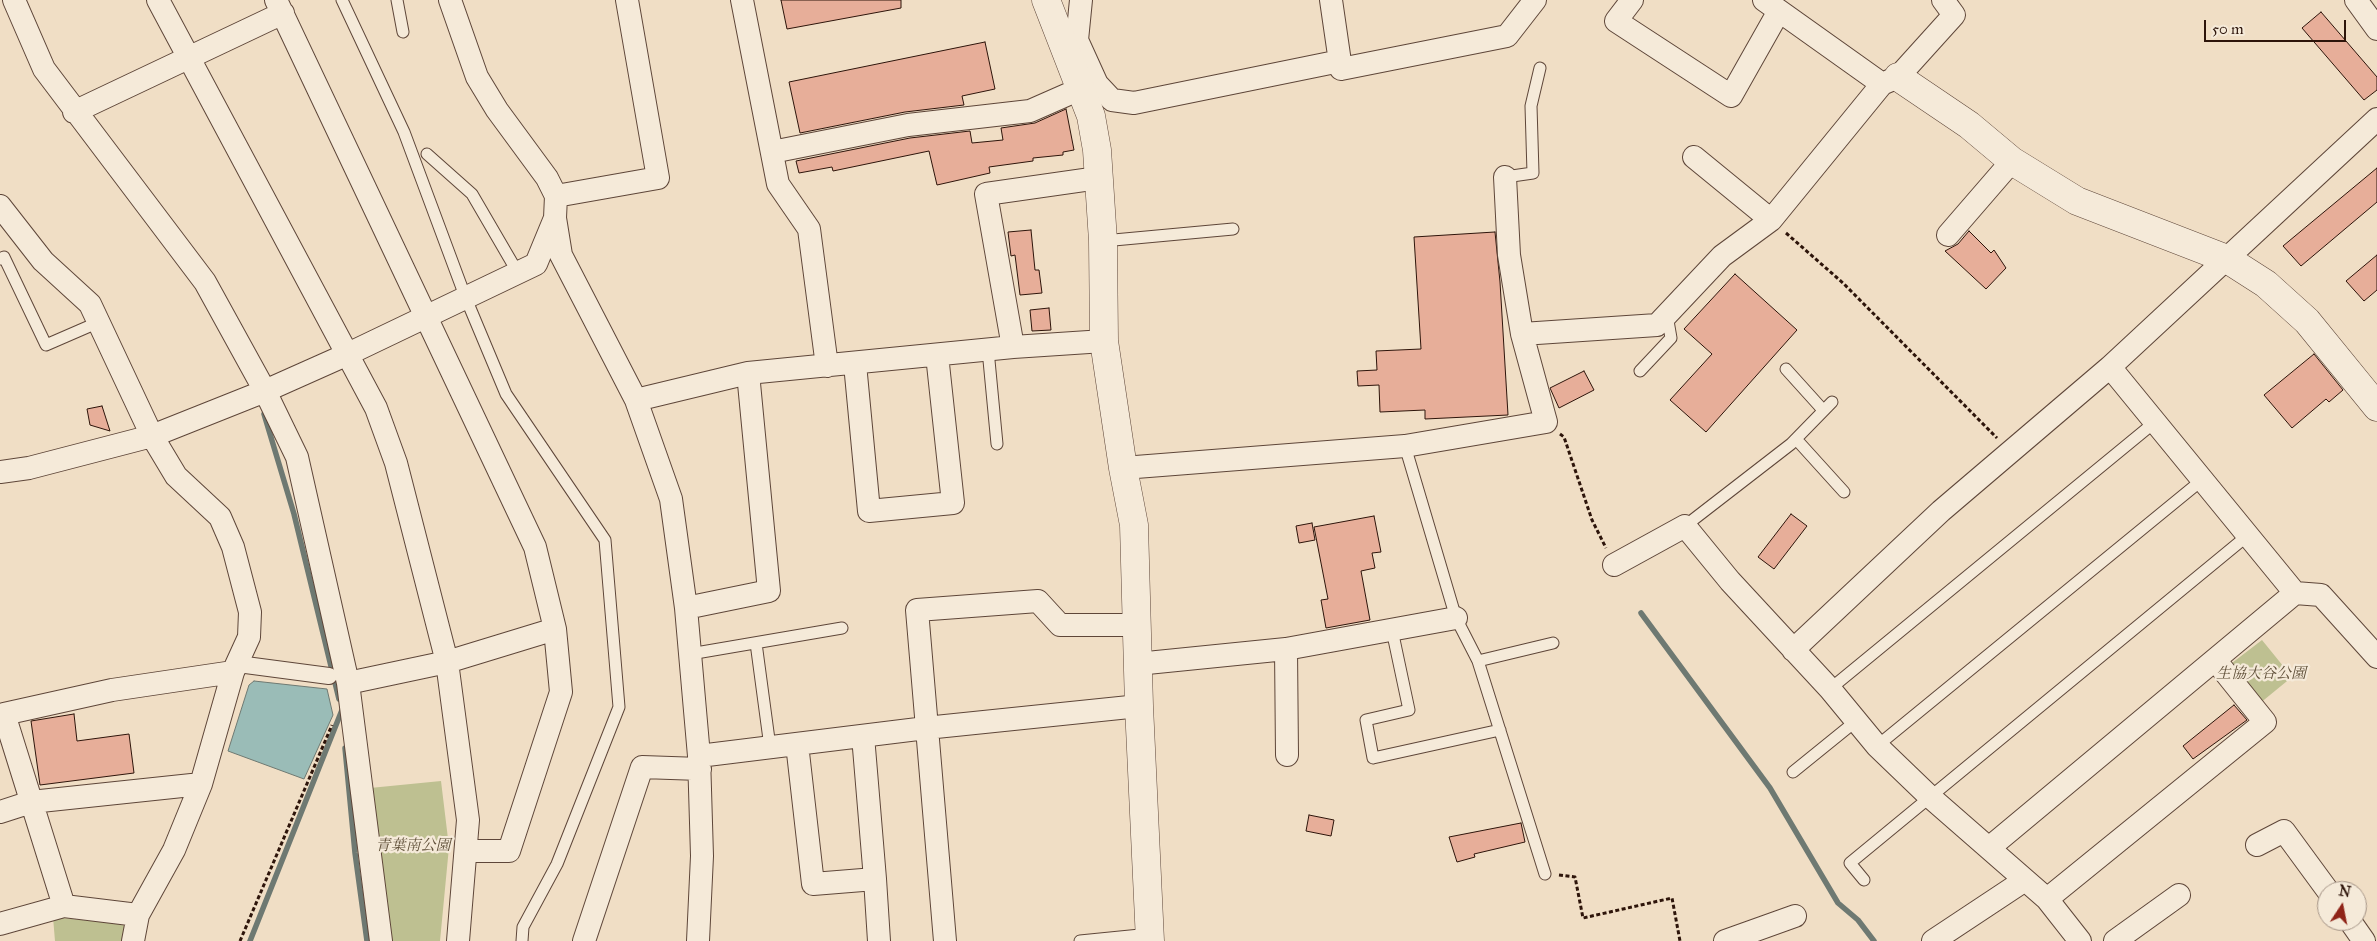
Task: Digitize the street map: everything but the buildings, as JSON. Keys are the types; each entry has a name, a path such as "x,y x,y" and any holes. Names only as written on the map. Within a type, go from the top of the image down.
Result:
{"street":[{"path":"14,0 44,69 74,112 205,282 265,390 297,457 339,679 381,941"},
{"path":"158,0 376,408 396,463 447,662 468,820 467,851 458,941"},
{"path":"450,0 477,77 497,110 547,178 556,196 555,218 561,255 636,400 671,499 686,608 699,763 702,856 698,941"},
{"path":"556,196 658,178 627,0"},
{"path":"742,0 778,184 809,229 827,366"},
{"path":"1046,0 1091,116 1097,150 1103,242 1104,341 1123,468 1134,526 1137,664 1150,938"},
{"path":"1081,0 1077,40 1097,84 1112,100 1134,103 1340,61"},
{"path":"1331,0 1341,69 1507,36 1535,0"},
{"path":"1632,0 1616,21 1731,96 1771,6 1890,81 1969,125 2012,161 2076,201 2227,259 2266,284 2307,321 2377,407"},
{"path":"1522,334 1657,325 1722,256 1771,220 1890,81 1954,15 1943,0"},
{"path":"2356,0 2377,29"},
{"path":"74,112 188,56 280,6 535,547 555,629 561,692 509,851 467,851"},
{"path":"772,152 908,125 1030,111 1080,89"},
{"path":"1793,650 1942,511 2110,367 2377,119"},
{"path":"1694,157 1771,220"},
{"path":"1948,236 2012,161"},
{"path":"1123,468 1404,446 1546,422 1522,334 1509,256 1505,177"},
{"path":"1013,347 986,194 1098,178"},
{"path":"0,206 43,261 90,304 152,436 176,476 220,516 232,546 250,612 249,637 235,668 201,784 174,850 138,915 133,941"},
{"path":"0,472 30,468 152,436 348,354 465,296 536,264 555,218"},
{"path":"636,400 748,373 1013,347 1104,341"},
{"path":"855,364 869,512 953,503 937,355"},
{"path":"2110,367 2295,593"},
{"path":"686,608 769,591 748,373"},
{"path":"1614,565 1685,526 1730,581 1830,689 1877,746 1930,796 2047,899 2080,941"},
{"path":"1989,848 2295,593 2321,595 2377,657"},
{"path":"945,941 917,610 1038,600 1060,625 1136,625"},
{"path":"1137,664 1286,649 1456,618"},
{"path":"64,906 2,708 235,668 339,679 447,662 555,629"},
{"path":"1286,649 1287,755"},
{"path":"2047,899 2265,722 2216,660"},
{"path":"584,941 642,767 699,763 770,747 926,728 1139,706"},
{"path":"863,736 879,941"},
{"path":"797,744 813,884 875,879"},
{"path":"0,812 31,802 201,784"},
{"path":"2257,845 2284,831 2321,881"},
{"path":"1933,941 2025,880"},
{"path":"2115,941 2179,895"},
{"path":"0,924 64,906 138,915"},
{"path":"1725,941 1794,916"},
{"path":"2374,941 2377,938"}],"lane":[{"path":"342,0 407,140 465,296 506,394 605,540 618,707 557,864 524,927 522,941"},
{"path":"397,0 403,32"},
{"path":"1505,177 1533,173 1531,106 1540,68"},
{"path":"427,154 472,194 518,273"},
{"path":"1103,242 1233,229"},
{"path":"0,259 4,257 46,345 99,322"},
{"path":"1640,371 1672,338 1667,315"},
{"path":"988,350 997,444"},
{"path":"1786,369 1823,410"},
{"path":"1685,526 1796,438 1832,402"},
{"path":"1830,689 2155,422"},
{"path":"1796,438 1844,492"},
{"path":"1404,446 1456,618 1478,661 1545,874"},
{"path":"1877,746 2202,480"},
{"path":"1864,880 1850,863 2247,536"},
{"path":"690,654 842,628"},
{"path":"1392,630 1409,710 1366,720 1373,758 1500,730"},
{"path":"756,643 770,747"},
{"path":"1478,661 1553,643"},
{"path":"1792,772 1856,721"},
{"path":"1080,941 1150,938"}],"path":[{"path":"1771,220 1843,283 2011,452"},
{"path":"1546,422 1564,437 1592,520 1614,565"},
{"path":"240,941 334,721"},
{"path":"1545,874 1575,878 1583,918 1672,898 1680,941"}],"green space":[{"name":"生協大谷公園","path":"2262,640 2292,677 2259,704 2232,663"},
{"name":"青葉南公園","path":"441,781 449,847 440,941 387,941 370,788"},
{"path":"53,917 121,924 126,927 124,941 55,941"}],"water":[{"path":"254,681 327,689 333,715 304,779 228,751 249,685"}],"waterway":[{"path":"264,414 294,514 339,699"},
{"path":"1641,613 1770,788 1838,903 1858,920 1874,941"},
{"path":"250,941 342,710"},
{"path":"345,748 355,853 367,941"}]}
